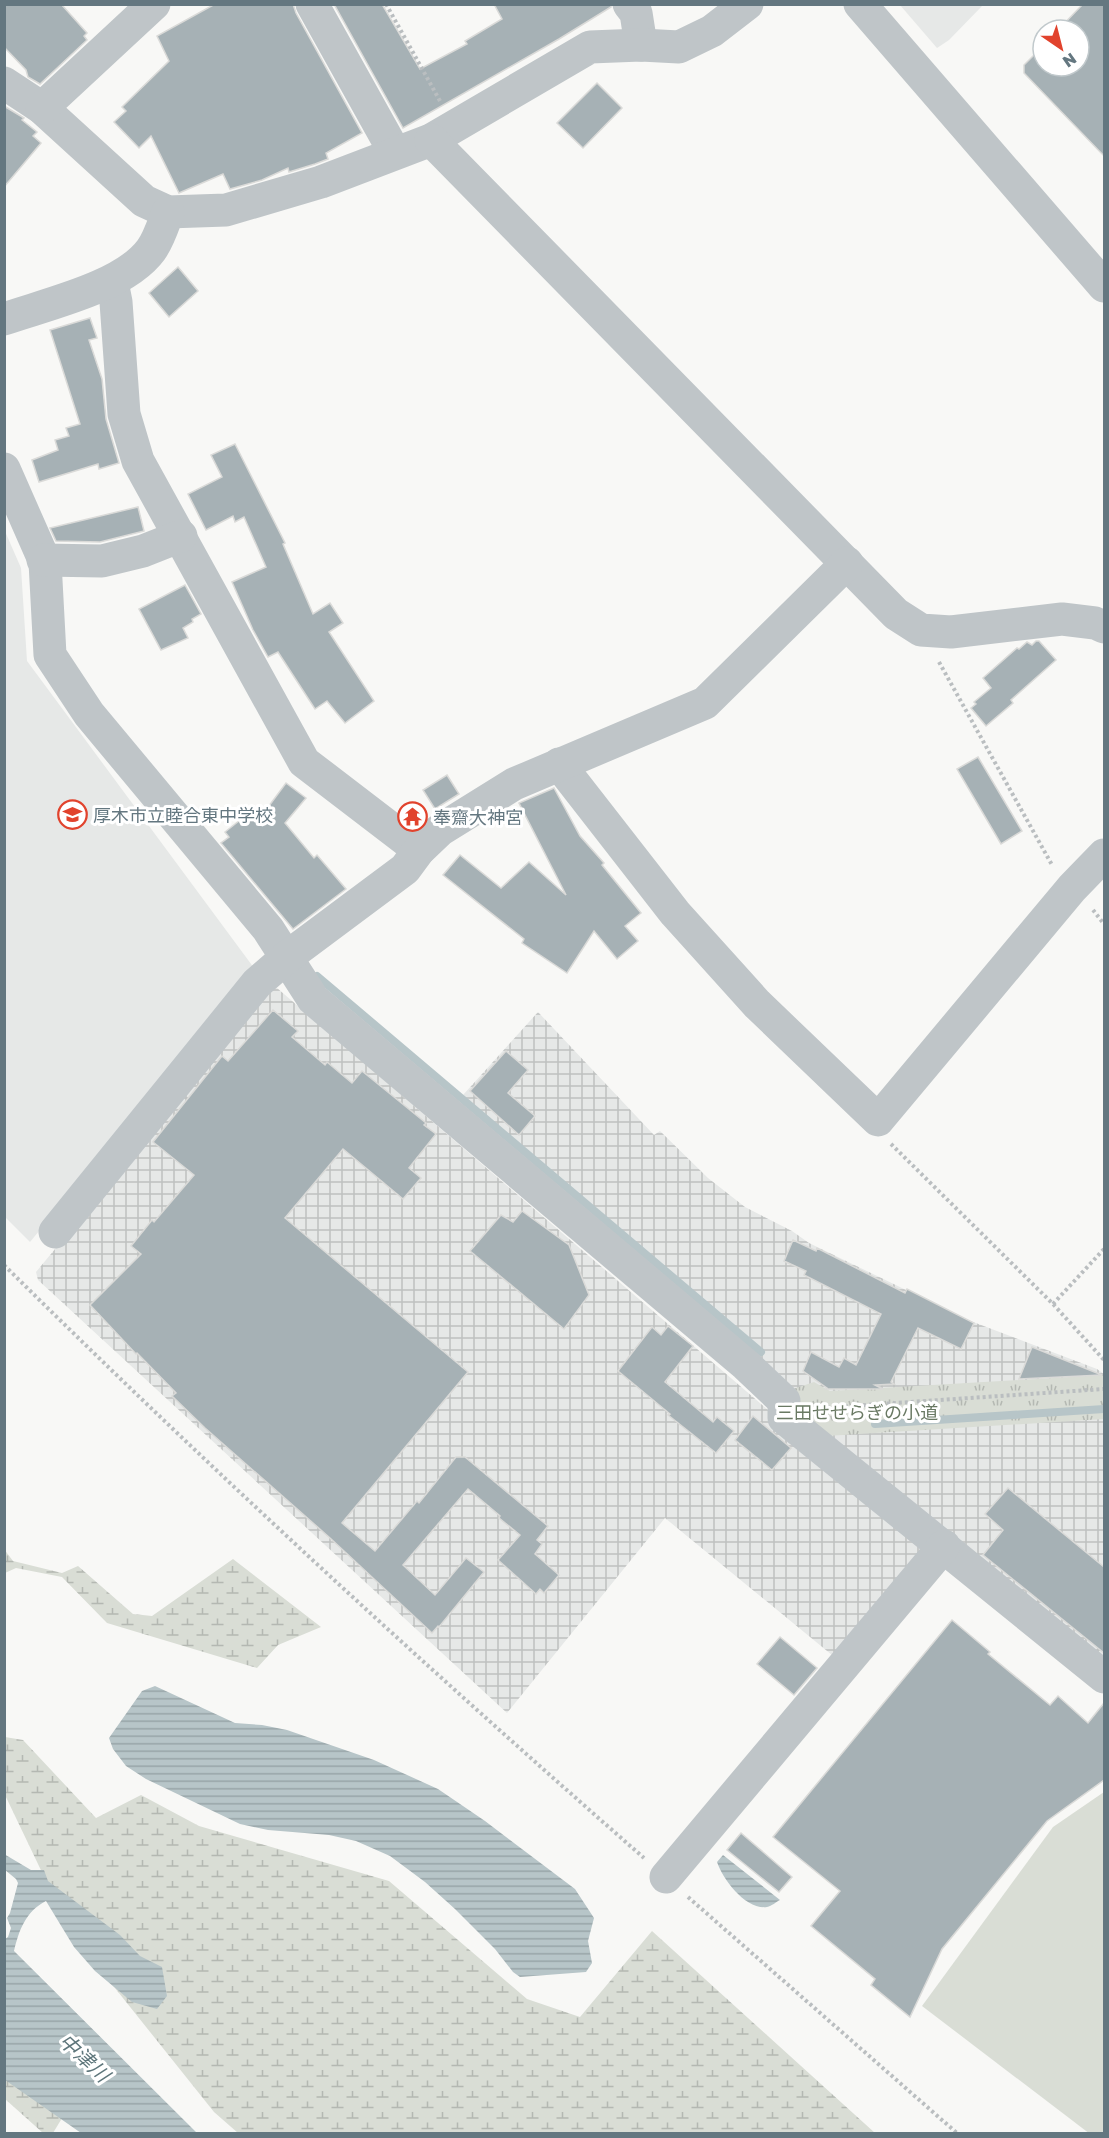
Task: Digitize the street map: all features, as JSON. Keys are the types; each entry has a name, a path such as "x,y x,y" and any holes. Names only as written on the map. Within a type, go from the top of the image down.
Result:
{"street":[{"path":"312,4 395,153"},
{"path":"628,4 636,13 641,45"},
{"path":"4,83 42,108 144,201 168,212 226,210 321,182 442,133 590,47 641,45 679,47 712,31 747,4"},
{"path":"860,4 1104,286"},
{"path":"42,108 150,6"},
{"path":"442,133 896,614 921,630 951,632 1062,619 1095,623 1104,627"},
{"path":"4,319 112,282 150,252 158,240 168,212"},
{"path":"112,282 117,302 124,414 138,461 304,762 419,850"},
{"path":"4,469 45,562 50,655 89,714 268,929 312,999 746,1365 784,1401 784,1418 1104,1677"},
{"path":"43,560 102,561 143,551 181,536"},
{"path":"55,1232 256,983 287,957 405,869 419,850 440,830 505,789 705,703 847,563"},
{"path":"559,764 682,921 757,1004 878,1120 1072,888 1104,855"},
{"path":"666,1877 944,1546"}],"path":[{"path":"386,4 442,133"},
{"path":"921,630 1059,878 1072,888"},
{"path":"878,1120 884,1137 1053,1304 1104,1360"},
{"path":"1053,1304 1104,1249"},
{"path":"4,1266 103,1363 376,1618 958,2133"},
{"path":"784,1401 810,1408 1104,1389"}],"shaded area":[{"path":"900,5 983,5 949,40 937,48"},
{"name":"厚木市立睦合東中学校","path":"4,529 21,568 27,661 254,968 30,1242 4,1216"},
{"path":"277,988 923,1543 925,1558 838,1660 665,1518 507,1713 38,1280 36,1272 269,990"},
{"path":"538,1012 654,1135 660,1131 708,1178 745,1207 792,1231 809,1243 968,1320 1097,1369 1104,1374 1104,1663 818,1427 780,1375 463,1095"}],"green space":[{"name":"三田せせらぎの小道","path":"1104,1375 1104,1419 826,1436 807,1417 787,1391 814,1382 830,1391"},
{"path":"4,1549 13,1561 62,1573 78,1566 133,1614 152,1616 233,1559 321,1627 278,1645 257,1668 107,1623 62,1577 16,1568 5,1573"},
{"path":"5,1737 23,1740 96,1818 141,1795 199,1826 389,1881 527,1999 580,2017 652,1931 875,2133 238,2133 214,2112 71,1933 5,1795"},
{"path":"1104,1792 1104,2133 1090,2134 922,2006 1053,1827"},
{"path":"4,2019 70,2105 53,2133 43,2133 5,2099"}],"water":[{"path":"155,1686 235,1723 287,1730 374,1760 438,1789 485,1821 575,1889 594,1918 588,1941 592,1963 586,1972 520,1977 455,1909 425,1882 390,1856 356,1841 329,1835 268,1830 240,1824 146,1779 126,1766 113,1749 109,1738 142,1691"},
{"name":"中津川","path":"4,1854 31,1870 44,1870 48,1881 120,1935 140,1956 162,1967 167,1996 157,2009 132,2002 95,1971 74,1947 46,1901 33,1910 24,1922 14,1951 197,2133 81,2133 5,2080 5,1939 11,1928 7,1918 18,1883 5,1870"},
{"path":"723,1855 780,1900 767,1907 759,1907 744,1899 730,1885 720,1869 717,1862"}],"building":[{"path":"4,4 61,4 87,33 84,36 87,40 40,84 28,77 26,70 4,47"},
{"path":"215,4 293,4 362,133 326,153 328,159 315,164 289,172 288,168 262,180 230,189 223,174 179,193 151,136 139,148 114,122 126,111 122,107 169,61 157,36"},
{"path":"334,4 382,4 420,69 467,44 465,41 502,19 494,4 611,4 611,7 403,128"},
{"path":"1083,4 1104,4 1104,156 1024,73 1024,65 1031,58 1031,78 1091,78 1091,18 1070,18"},
{"path":"597,83 622,108 583,148 557,123"},
{"path":"4,106 24,118 22,120 37,132 33,136 41,143 4,187"},
{"path":"178,267 198,291 169,317 149,293"},
{"path":"90,318 97,338 89,340 102,379 106,419 119,463 99,469 98,464 39,482 32,460 58,450 55,440 69,436 66,428 80,424 50,330"},
{"path":"235,444 285,543 283,544 313,614 330,603 343,623 329,632 374,701 345,723 327,701 315,709 278,652 268,657 253,630 232,582 266,567 244,517 235,522 233,516 206,530 188,494 222,477 211,455"},
{"path":"138,507 144,531 100,542 56,541 50,528"},
{"path":"185,585 201,614 183,628 188,638 161,650 139,609"},
{"path":"1039,641 1056,660 986,726 971,708 976,704 974,702 991,688 983,678 1017,648 1019,649 1027,642 1032,645"},
{"path":"978,757 1022,831 1001,844 957,769"},
{"path":"447,775 459,794 435,809 423,790"},
{"path":"286,783 306,798 285,823 314,858 317,855 346,889 293,929 221,843 229,837 225,832 249,813 257,822"},
{"path":"554,788 580,836 604,863 602,865 641,913 625,926 638,941 617,959 594,931 567,973 522,943 524,939 443,875 460,855 501,888 529,862 566,895 519,803"},
{"path":"273,1010 298,1031 292,1037 325,1065 327,1062 352,1083 362,1071 426,1123 424,1125 436,1134 409,1168 421,1178 403,1199 343,1149 285,1218 468,1372 342,1523 375,1551 417,1501 419,1503 456,1457 465,1457 548,1526 537,1540 542,1544 535,1554 559,1575 544,1593 540,1589 536,1594 498,1560 520,1535 468,1489 403,1565 435,1595 466,1558 484,1572 432,1633 330,1538 205,1428 172,1396 176,1393 90,1305 141,1254 131,1246 194,1175 153,1142 222,1056 228,1061"},
{"path":"506,1051 528,1070 508,1093 535,1116 519,1135 470,1091"},
{"path":"522,1211 569,1245 589,1295 564,1329 470,1251 501,1215 513,1222"},
{"path":"793,1240 816,1251 817,1248 905,1293 907,1289 974,1323 961,1349 918,1328 891,1382 894,1384 875,1385 883,1389 826,1389 803,1371 811,1352 839,1367 844,1358 856,1365 881,1314 804,1275 806,1271 784,1261"},
{"path":"668,1326 693,1346 665,1382 713,1422 717,1417 734,1431 716,1453 618,1371 652,1327 661,1335"},
{"path":"1032,1347 1102,1375 1019,1379"},
{"path":"753,1416 791,1448 772,1470 735,1440"},
{"path":"1008,1488 1104,1567 1104,1653 983,1555 1003,1530 985,1514"},
{"path":"952,1620 990,1652 988,1654 1050,1705 1058,1696 1088,1723 1104,1703 1104,1780 1047,1821 942,1949 910,2017 871,1985 875,1979 811,1926 840,1891 773,1837"},
{"path":"780,1637 817,1668 794,1695 757,1664"},
{"path":"741,1833 792,1877 779,1892 727,1850"}],"waterway":[{"path":"317,976 761,1352"},
{"path":"875,1424 1104,1409"}],"place":[{"name":"厚木市立睦合東中学校","path":"72,815"},
{"name":"奉齋大神宮","path":"412,817"}]}
